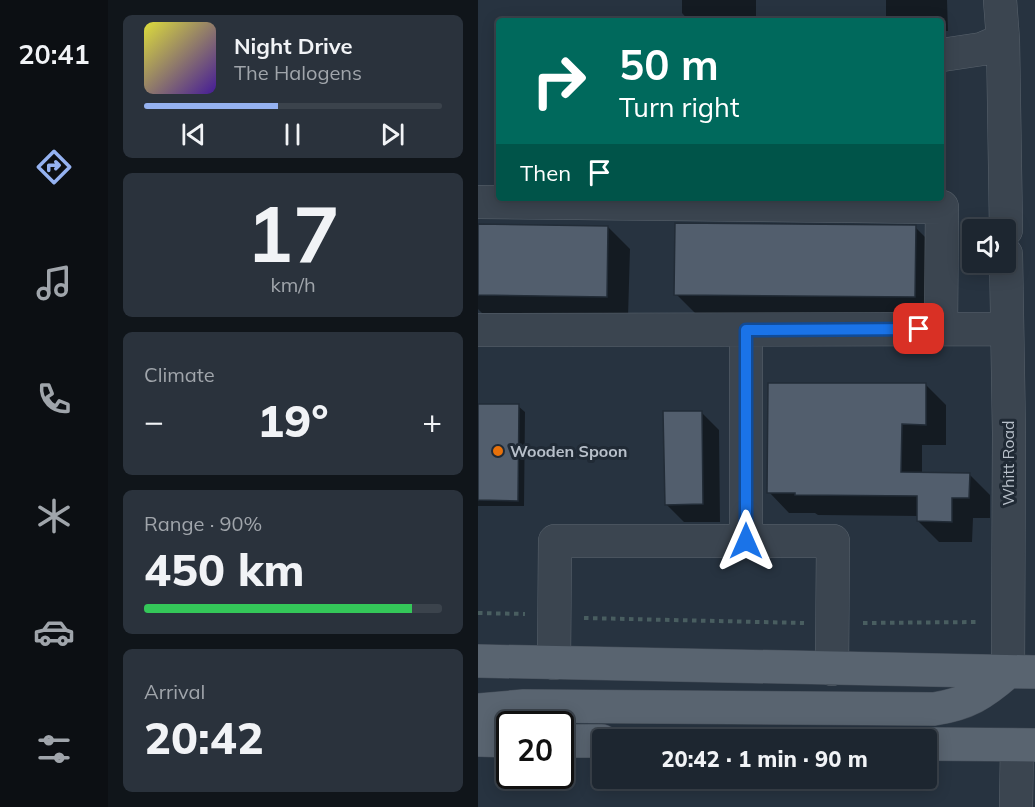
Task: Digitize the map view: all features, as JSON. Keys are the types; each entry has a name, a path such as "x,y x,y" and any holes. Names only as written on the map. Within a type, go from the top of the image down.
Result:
{"main road":[{"path":"478,661 1021,672"},
{"path":"478,710 524,706 934,709 971,700 1021,672"},
{"path":"478,740 496,741"},
{"path":"574,741 592,741"},
{"path":"937,744 1029,741"}],"street":[{"path":"1000,0 1003,40 1006,219"},
{"path":"944,55 982,49 1003,40"},
{"path":"478,202 942,207 941,329"},
{"name":"Whitt Road","path":"1014,273 1007,329 1009,433 1021,672"},
{"path":"478,330 1007,329"},
{"path":"746,330 746,541"},
{"path":"554,663 555,541 833,541 832,669"},
{"path":"1016,807 1029,741"}],"path":[{"path":"478,613 532,614"},
{"path":"577,618 811,624"},
{"path":"857,623 984,622"}],"building":[{"path":"675,223 916,225 915,297 674,295"},
{"path":"478,224 608,226 607,297 478,295"},
{"path":"768,383 926,383 926,425 902,424 901,472 970,473 969,498 952,498 952,522 917,521 917,496 767,493"},
{"path":"478,404 519,404 518,501 478,500"},
{"path":"663,411 702,411 703,504 665,505"}],"place":[{"name":"Wooden Spoon","path":"498,451"}],"route":[{"path":"746,541 746,330 919,329"}]}
